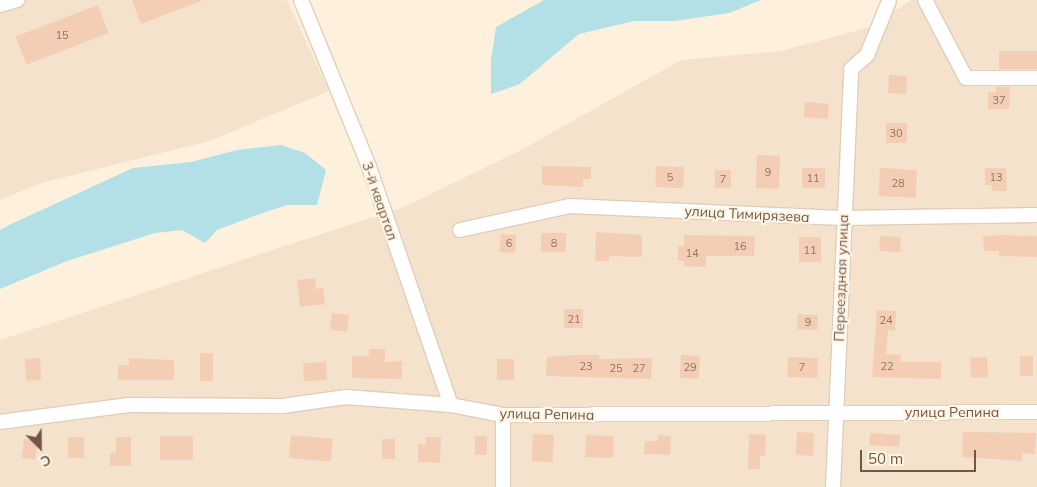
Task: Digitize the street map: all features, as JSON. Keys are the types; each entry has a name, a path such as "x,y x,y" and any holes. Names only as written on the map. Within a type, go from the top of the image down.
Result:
{"street":[{"path":"0,5 17,0"},
{"name":"3-й квартал","path":"301,0 369,167 450,405"},
{"path":"925,0 966,78 1037,78"},
{"name":"Переездная улица","path":"833,487 843,218 851,69 867,56 889,1"},
{"name":"улица Тимирязева","path":"460,230 570,206 843,218 1037,215"},
{"name":"улица Репина","path":"0,422 129,405 282,406 346,397 450,405 503,416 1037,412"},
{"path":"503,416 503,487"}],"shaded area":[{"path":"20,0 287,0 329,91 210,141 42,183 0,200 0,7"},
{"path":"911,0 1037,0 1037,487 0,487 0,340 406,206 521,150 681,60 781,51 870,27"}],"water":[{"path":"544,0 761,0 729,13 675,21 634,21 579,34 520,84 491,94 491,60 496,27"},
{"path":"281,145 305,153 326,170 317,205 287,205 254,216 217,230 205,243 182,230 155,233 67,261 0,289 0,230 9,225 133,168 191,162 237,150"}],"building":[{"path":"132,0 201,0 201,1 141,24"},
{"path":"98,5 109,33 27,65 16,37"},
{"path":"999,51 1037,51 1037,69 999,69"},
{"path":"889,75 907,76 906,94 888,93"},
{"path":"996,87 1010,87 1009,109 988,109 988,92 996,92"},
{"path":"805,102 829,104 828,119 804,117"},
{"path":"886,123 907,123 907,143 886,143"},
{"path":"757,155 780,156 779,189 756,188"},
{"path":"542,166 591,167 591,179 583,179 583,187 542,185"},
{"path":"656,166 684,167 683,188 655,187"},
{"path":"802,168 825,168 825,188 802,188"},
{"path":"880,168 917,170 915,198 879,196"},
{"path":"985,168 1006,168 1007,191 992,191 991,185 985,185"},
{"path":"715,170 731,170 731,188 715,188"},
{"path":"596,232 642,235 642,257 609,256 609,261 595,261"},
{"path":"541,233 566,233 566,252 541,252"},
{"path":"501,234 516,235 515,253 500,252"},
{"path":"684,235 755,236 754,256 706,256 706,267 684,266 684,261 678,260 678,246 684,246"},
{"path":"1000,235 1037,236 1037,257 999,256 999,251 984,251 983,237"},
{"path":"880,236 901,237 900,252 879,251"},
{"path":"799,237 821,237 821,262 799,262"},
{"path":"315,278 316,289 323,288 325,304 300,307 297,280"},
{"path":"564,309 583,309 583,328 564,328"},
{"path":"877,310 896,311 895,331 888,330 886,354 901,355 901,362 941,362 941,379 872,377"},
{"path":"332,313 349,315 347,332 330,330"},
{"path":"798,314 818,315 817,330 797,329"},
{"path":"369,349 385,349 385,362 402,361 402,379 352,378 352,356 369,356"},
{"path":"200,353 213,353 213,381 200,381"},
{"path":"599,355 599,359 652,358 651,379 546,376 547,357"},
{"path":"681,355 700,356 699,379 680,378"},
{"path":"1020,356 1033,356 1033,376 1020,376"},
{"path":"788,357 818,358 817,378 787,377"},
{"path":"987,357 988,377 971,378 970,358"},
{"path":"40,358 41,380 26,381 25,359"},
{"path":"129,358 174,360 174,380 118,380 118,365 129,365"},
{"path":"497,359 514,359 514,380 497,380"},
{"path":"326,362 327,380 304,381 303,363"},
{"path":"797,432 814,433 813,456 796,455"},
{"path":"963,432 1036,433 1035,454 1022,453 1022,461 962,457"},
{"path":"870,433 900,435 899,447 869,445"},
{"path":"533,434 554,435 553,462 532,461"},
{"path":"749,434 766,435 765,456 760,456 760,469 748,469"},
{"path":"291,435 333,439 331,462 289,458"},
{"path":"586,435 614,436 613,458 585,457"},
{"path":"658,435 671,436 670,455 644,454 645,441 658,441"},
{"path":"160,436 193,436 193,460 160,460"},
{"path":"475,436 487,436 487,455 475,455"},
{"path":"68,437 84,437 84,458 68,458"},
{"path":"116,437 131,437 131,466 110,466 110,453 116,452"},
{"path":"426,437 441,437 440,463 418,462 418,444 426,445"},
{"path":"24,439 38,441 35,460 21,458"},
{"path":"382,439 395,439 395,459 382,459"}]}
